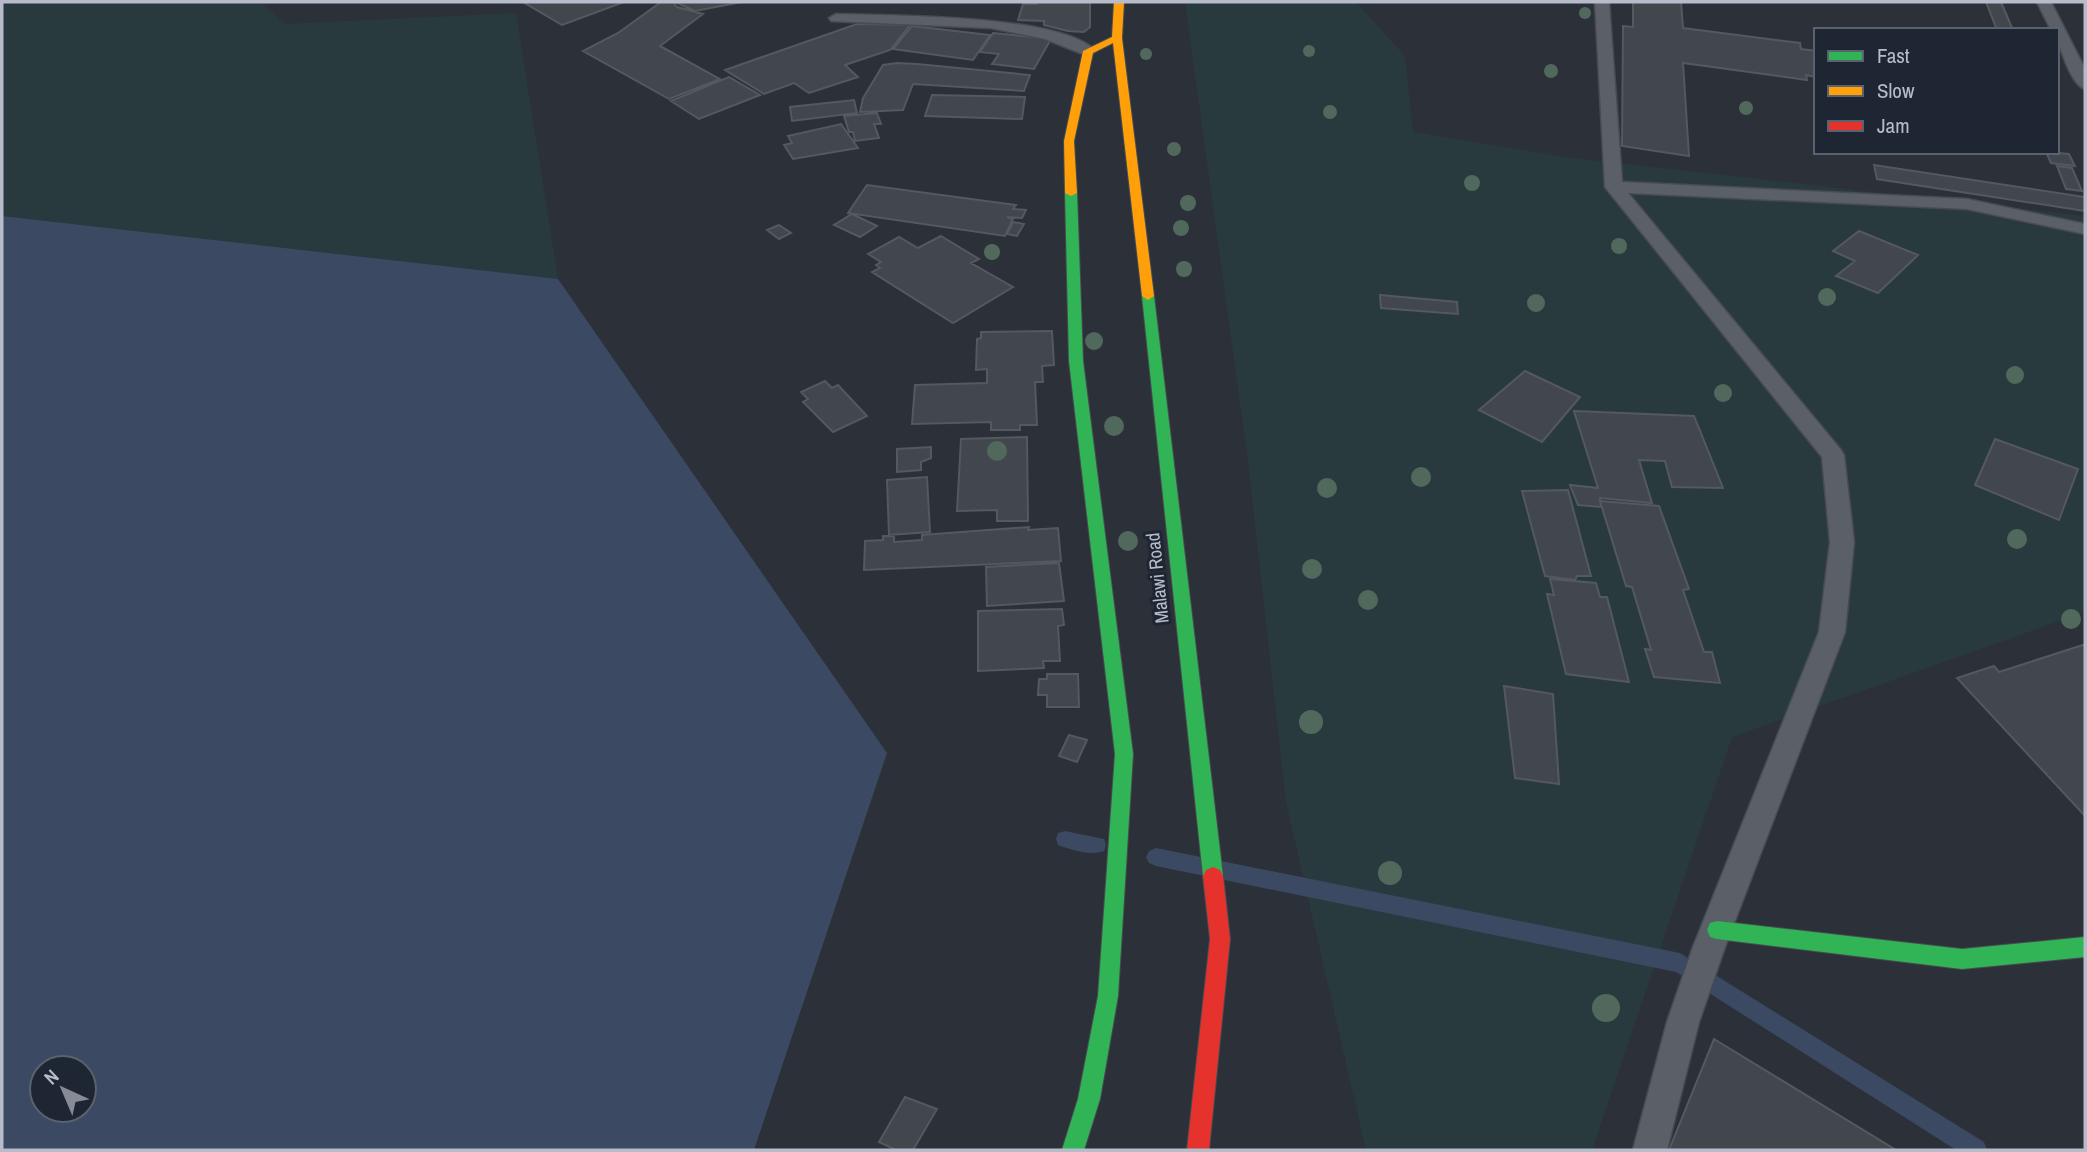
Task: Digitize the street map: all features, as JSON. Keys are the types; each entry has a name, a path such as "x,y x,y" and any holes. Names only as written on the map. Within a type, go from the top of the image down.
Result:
{"street":[{"name":"Malawi Road","path":"1119,2 1117,38 1126,98 1220,939 1203,1147"},
{"path":"1073,1150 1089,1099 1108,996 1124,754 1076,361 1069,141 1088,51 1117,38"},
{"path":"1713,939 1962,959 2085,947"}],"lane":[{"path":"1602,2 1614,187 1833,455 1842,542 1832,632 1683,1022 1650,1150"},
{"path":"2044,2 2057,28"},
{"path":"836,18 991,24 1049,35 1088,51"},
{"path":"2059,32 2085,84"},
{"path":"1614,187 1967,204 2085,229"}],"shaded area":[{"path":"2,2 261,2 285,24 516,13 558,279 2,216"},
{"path":"1185,2 1356,2 1405,56 1413,132 1572,158 2085,216 2085,612 1732,737 1592,1150 1366,1150 1286,802 1248,461"}],"water":[{"path":"2,216 558,279 887,753 754,1150 2,1150"}],"building":[{"path":"523,2 624,2 562,25"},
{"path":"661,2 673,2 677,7 703,14 660,46 720,79 669,99 583,51 618,33"},
{"path":"675,2 742,2 695,11"},
{"path":"1090,2 1090,27 1084,32 1068,31 1044,25 1044,21 1018,20 1023,4"},
{"path":"1633,2 1681,2 1683,28 1800,43 1801,49 1814,51 1814,77 1806,75 1807,80 1683,63 1689,156 1622,146 1623,26 1633,27"},
{"path":"1986,2 2001,2 2012,28 1996,28"},
{"path":"857,24 910,25 890,50 845,65 858,77 809,93 794,83 764,94 725,70"},
{"path":"912,26 990,35 973,60 893,49"},
{"path":"993,33 1051,39 1034,69 992,64 999,54 980,52"},
{"path":"897,63 1030,75 1024,91 913,84 903,110 860,112 863,98 883,65"},
{"path":"729,77 760,95 699,119 671,101"},
{"path":"932,95 1025,97 1022,119 925,116"},
{"path":"854,100 857,113 792,121 790,107"},
{"path":"877,113 881,124 874,124 879,138 855,141 844,116"},
{"path":"841,124 858,148 793,159 784,145 792,143 788,136"},
{"path":"2047,154 2069,154 2075,166 2051,163"},
{"path":"1874,165 2085,197 2085,211 1877,179"},
{"path":"2057,166 2072,168 2082,191 2066,189"},
{"path":"867,185 1016,205 1013,209 1026,210 1022,218 1007,217 1013,219 1005,236 848,213"},
{"path":"852,214 877,226 860,237 834,225"},
{"path":"1013,222 1024,224 1017,236 1007,234"},
{"path":"779,225 791,233 779,239 767,230"},
{"path":"1859,231 1918,255 1878,293 1836,276 1855,261 1833,251"},
{"path":"941,236 979,259 971,263 1013,287 953,323 872,272 880,268 876,265 881,262 868,254 899,237 918,248"},
{"path":"1380,295 1457,302 1458,314 1381,308"},
{"path":"1052,331 1054,365 1042,366 1043,382 1035,382 1037,425 1020,425 1020,430 991,430 991,422 912,424 915,385 987,383 987,369 976,370 977,339 981,338 981,332"},
{"path":"1525,371 1580,397 1542,442 1479,410"},
{"path":"825,381 832,388 838,385 867,416 833,432 803,402 808,399 801,392"},
{"path":"1574,411 1694,416 1723,488 1672,487 1665,461 1639,460 1652,503 1600,498 1601,507 1578,505 1570,485 1598,488"},
{"path":"1027,437 1028,521 997,521 997,510 957,511 961,439"},
{"path":"1995,439 2078,469 2059,520 1975,485"},
{"path":"931,447 931,458 921,462 921,470 897,472 897,449"},
{"path":"927,477 930,532 889,535 887,480"},
{"path":"1568,490 1591,576 1577,576 1575,580 1545,576 1522,491"},
{"path":"1600,501 1659,506 1689,589 1683,590 1704,652 1712,652 1720,683 1654,677 1645,649 1651,650 1632,587 1626,586"},
{"path":"1029,527 1028,530 1058,528 1061,561 864,570 865,541 883,540 883,536 894,536 894,542 922,540 922,535"},
{"path":"1059,563 1064,601 987,606 986,567"},
{"path":"1550,579 1596,583 1600,597 1607,597 1629,682 1566,674 1547,594 1554,595"},
{"path":"1062,609 1064,625 1058,626 1060,661 1043,661 1044,668 978,671 978,611"},
{"path":"2083,645 2085,816 1957,678 1994,666 1999,672"},
{"path":"1047,674 1078,674 1079,707 1047,707 1047,695 1038,695 1039,679 1047,679"},
{"path":"1504,686 1553,694 1559,784 1515,778"},
{"path":"1069,735 1087,740 1077,762 1059,756"},
{"path":"1714,1039 1896,1150 1669,1150"},
{"path":"905,1097 937,1109 913,1150 896,1150 879,1142"}],"waterway":[{"path":"1065,839 1097,845"},
{"path":"1156,857 1680,963 1976,1150"}],"traffic: fast":[{"path":"1071,193 1076,361 1124,754 1108,996 1089,1099 1073,1150"},
{"path":"1148,296 1213,876"},
{"path":"1717,930 1962,959 2085,947"}],"traffic: slow":[{"path":"1119,2 1117,38 1148,296"},
{"path":"1071,193 1069,141 1088,51 1117,38"}],"traffic: jam":[{"path":"1198,1150 1220,939 1213,876"}]}
